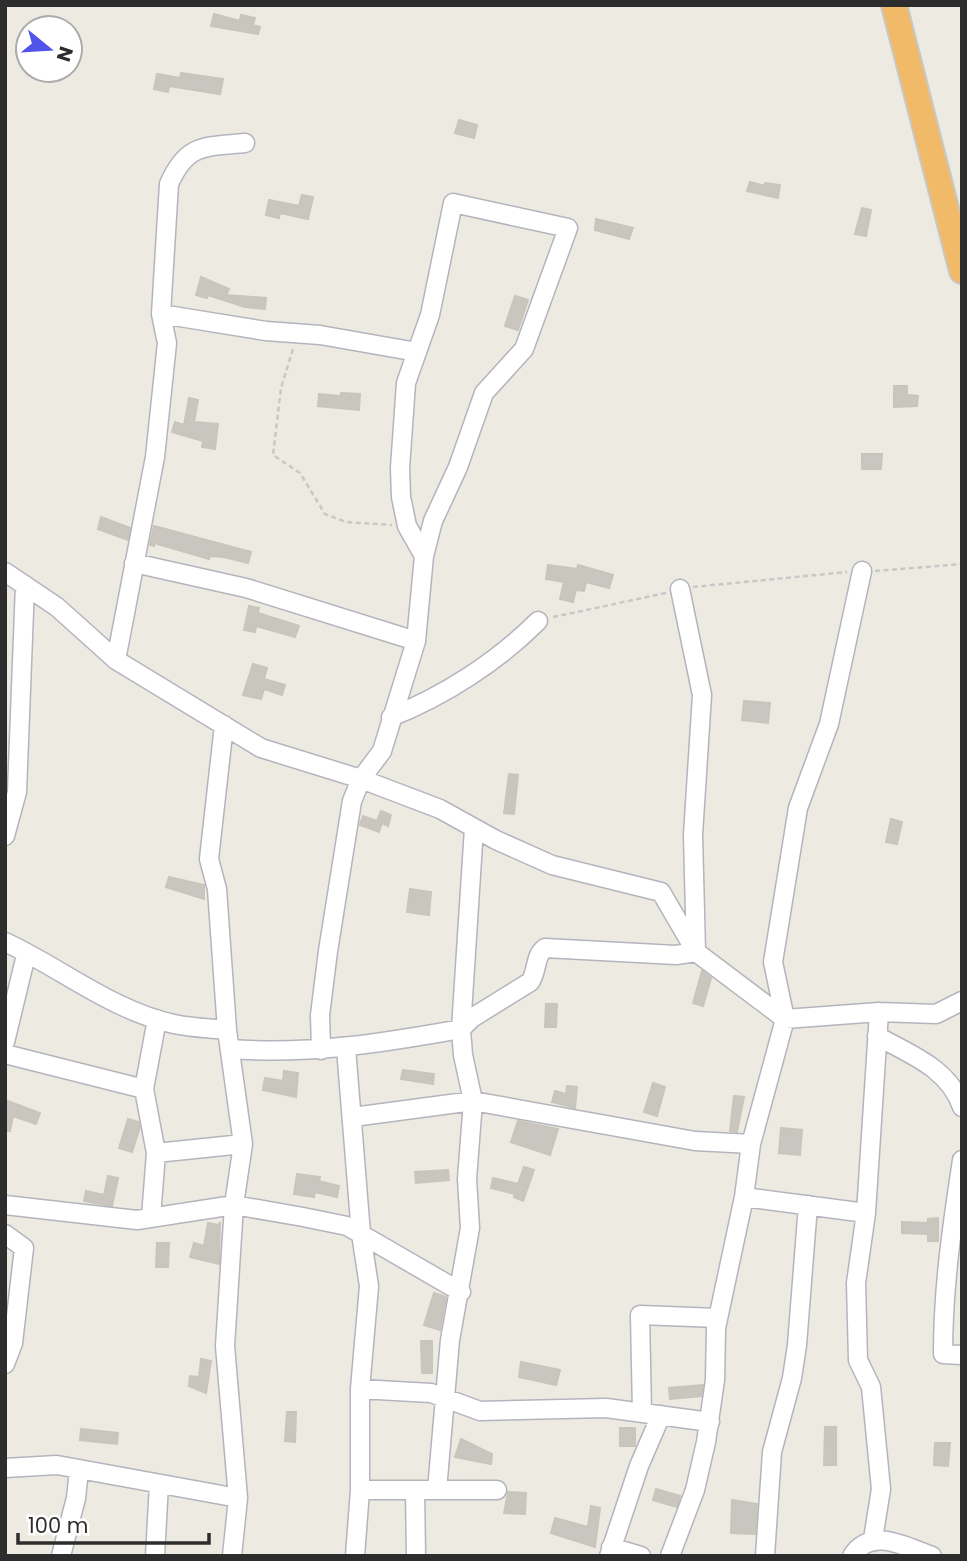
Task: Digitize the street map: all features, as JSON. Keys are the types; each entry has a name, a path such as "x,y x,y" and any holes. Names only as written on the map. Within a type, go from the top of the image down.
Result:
{"highway":[{"path":"894,5 962,271"}],"street":[{"path":"116,660 156,444 167,343 161,314 169,184 177,166 198,148 245,143"},
{"path":"321,1050 320,1015 352,802 362,779 382,751 416,641 424,556 433,522 458,467 484,393 524,349 568,228 453,203 443,260 407,383 400,468 407,526 424,556"},
{"path":"161,314 266,331 298,332 417,352"},
{"path":"135,563 246,588 416,641"},
{"path":"670,1556 695,1490 710,1422 718,1318 744,1197 751,1144 785,1019 773,962 780,905 798,808 829,724 862,571"},
{"path":"5,572 57,607 116,660 277,755 362,779 440,809 552,865 662,892 696,952 785,1019 879,1012 936,1014 962,1001"},
{"path":"5,836 18,792 25,584"},
{"path":"680,589 702,695 693,835 696,952"},
{"path":"391,718 432,701 521,639 538,621"},
{"path":"224,725 209,859 217,889 228,1030 243,1144 234,1205 225,1346 238,1498 232,1556"},
{"path":"437,1490 450,1340 461,1292 470,1228 467,1179 473,1101 463,1055 461,1029 474,828"},
{"path":"5,942 26,956 157,1019 228,1030"},
{"path":"230,1049 282,1053 346,1048 461,1029 472,1018 530,982 536,974 537,957 545,948 676,955 696,952"},
{"path":"5,1042 26,956"},
{"path":"873,1539 881,1489 871,1387 858,1360 856,1283 866,1213 879,1012"},
{"path":"151,1217 156,1153 144,1089 157,1019"},
{"path":"877,1036 941,1074 955,1091 962,1107"},
{"path":"346,1048 361,1234 369,1286 360,1389 360,1490 355,1556"},
{"path":"5,1054 144,1089"},
{"path":"353,1117 473,1101 695,1141 751,1144"},
{"path":"156,1153 243,1144"},
{"path":"962,1160 943,1354 962,1355"},
{"path":"744,1197 866,1213"},
{"path":"5,1205 113,1218 151,1217 234,1205 348,1226 461,1292"},
{"path":"765,1556 772,1452 792,1378 797,1345 808,1205"},
{"path":"5,1234 24,1248 13,1343 5,1364"},
{"path":"642,1412 640,1315 718,1318"},
{"path":"360,1389 431,1393 446,1401 480,1411 606,1408 710,1422"},
{"path":"641,1556 610,1551 639,1466 661,1415"},
{"path":"5,1468 57,1465 238,1498"},
{"path":"61,1556 76,1498 79,1470"},
{"path":"155,1556 159,1484"},
{"path":"360,1490 497,1490"},
{"path":"415,1490 416,1556"},
{"path":"852,1556 861,1544 873,1539 932,1556"}],"path":[{"path":"298,332 281,388 273,455 300,473 324,514 346,522 407,526"},
{"path":"538,621 680,589 962,564"}],"building":[{"path":"214,14 240,21 241,15 255,18 253,25 260,27 258,34 211,26"},
{"path":"181,73 223,79 220,94 169,86 168,92 154,89 157,74 180,78"},
{"path":"459,120 477,125 474,138 455,133"},
{"path":"750,182 765,186 765,183 780,185 778,198 747,191"},
{"path":"302,195 313,197 308,219 280,213 279,218 266,215 269,200 299,206"},
{"path":"862,208 871,210 866,236 855,234"},
{"path":"596,219 633,228 629,239 595,230"},
{"path":"201,277 229,289 226,295 266,298 265,309 245,307 208,295 207,298 196,295"},
{"path":"515,296 528,300 518,330 505,326"},
{"path":"894,386 907,386 907,395 918,396 917,406 894,407"},
{"path":"341,393 360,394 359,410 318,406 319,394 341,396"},
{"path":"189,398 198,400 194,422 218,424 215,449 202,447 203,441 172,432 175,422 184,425"},
{"path":"862,454 882,454 881,469 862,469"},
{"path":"101,517 130,528 128,540 98,529"},
{"path":"154,526 251,552 248,563 224,557 210,556 209,559 154,543 154,546 150,545"},
{"path":"548,565 577,569 578,565 613,575 609,588 586,582 584,591 576,590 573,602 560,599 564,582 546,579"},
{"path":"249,606 259,608 258,613 299,626 295,637 256,626 255,632 244,630"},
{"path":"253,664 267,668 264,679 285,685 282,695 264,689 261,699 243,695"},
{"path":"744,701 770,703 768,723 742,720"},
{"path":"509,774 518,775 514,814 504,813"},
{"path":"381,811 391,815 388,826 382,823 379,832 360,825 363,816 377,821"},
{"path":"891,819 902,822 897,844 886,842"},
{"path":"169,877 204,885 204,899 166,887"},
{"path":"410,889 431,892 429,915 407,912"},
{"path":"702,971 711,978 703,1006 693,1003"},
{"path":"546,1004 557,1004 556,1027 545,1027"},
{"path":"403,1070 434,1074 433,1084 401,1079"},
{"path":"284,1071 298,1073 296,1097 263,1090 265,1078 283,1081"},
{"path":"653,1083 665,1087 657,1116 644,1112"},
{"path":"567,1086 577,1087 575,1108 552,1102 555,1091 566,1094"},
{"path":"734,1096 744,1097 737,1132 730,1131"},
{"path":"5,1100 40,1113 36,1124 13,1116 10,1131 5,1131"},
{"path":"128,1119 139,1122 140,1127 132,1152 119,1148"},
{"path":"518,1121 558,1129 550,1155 511,1142"},
{"path":"781,1128 802,1130 800,1155 779,1153"},
{"path":"524,1167 534,1170 523,1201 514,1197 515,1194 491,1188 493,1178 518,1184"},
{"path":"448,1170 449,1180 416,1183 415,1172"},
{"path":"297,1174 320,1177 319,1181 339,1186 337,1197 315,1192 314,1197 294,1194"},
{"path":"108,1176 118,1178 112,1206 84,1201 86,1191 104,1195"},
{"path":"938,1218 938,1241 928,1241 928,1234 902,1233 902,1222 928,1223 928,1219"},
{"path":"220,1222 219,1264 190,1257 194,1243 204,1246 208,1223 219,1225"},
{"path":"157,1243 169,1243 168,1267 156,1267"},
{"path":"434,1293 446,1297 440,1330 424,1325"},
{"path":"421,1341 432,1341 432,1373 422,1373"},
{"path":"201,1359 211,1361 206,1393 189,1386 190,1376 199,1377"},
{"path":"521,1362 560,1370 556,1385 519,1377"},
{"path":"703,1385 701,1396 670,1399 669,1388"},
{"path":"287,1412 296,1412 295,1442 285,1441"},
{"path":"825,1427 836,1427 836,1465 824,1465"},
{"path":"620,1428 635,1428 635,1446 620,1446"},
{"path":"81,1429 118,1433 117,1444 80,1440"},
{"path":"461,1439 492,1454 491,1464 455,1457"},
{"path":"935,1443 950,1443 948,1466 934,1465"},
{"path":"656,1489 680,1496 677,1507 653,1500"},
{"path":"508,1492 526,1493 525,1514 504,1513"},
{"path":"732,1500 757,1504 755,1534 731,1533"},
{"path":"591,1506 600,1508 595,1547 551,1533 555,1518 588,1527"}]}
